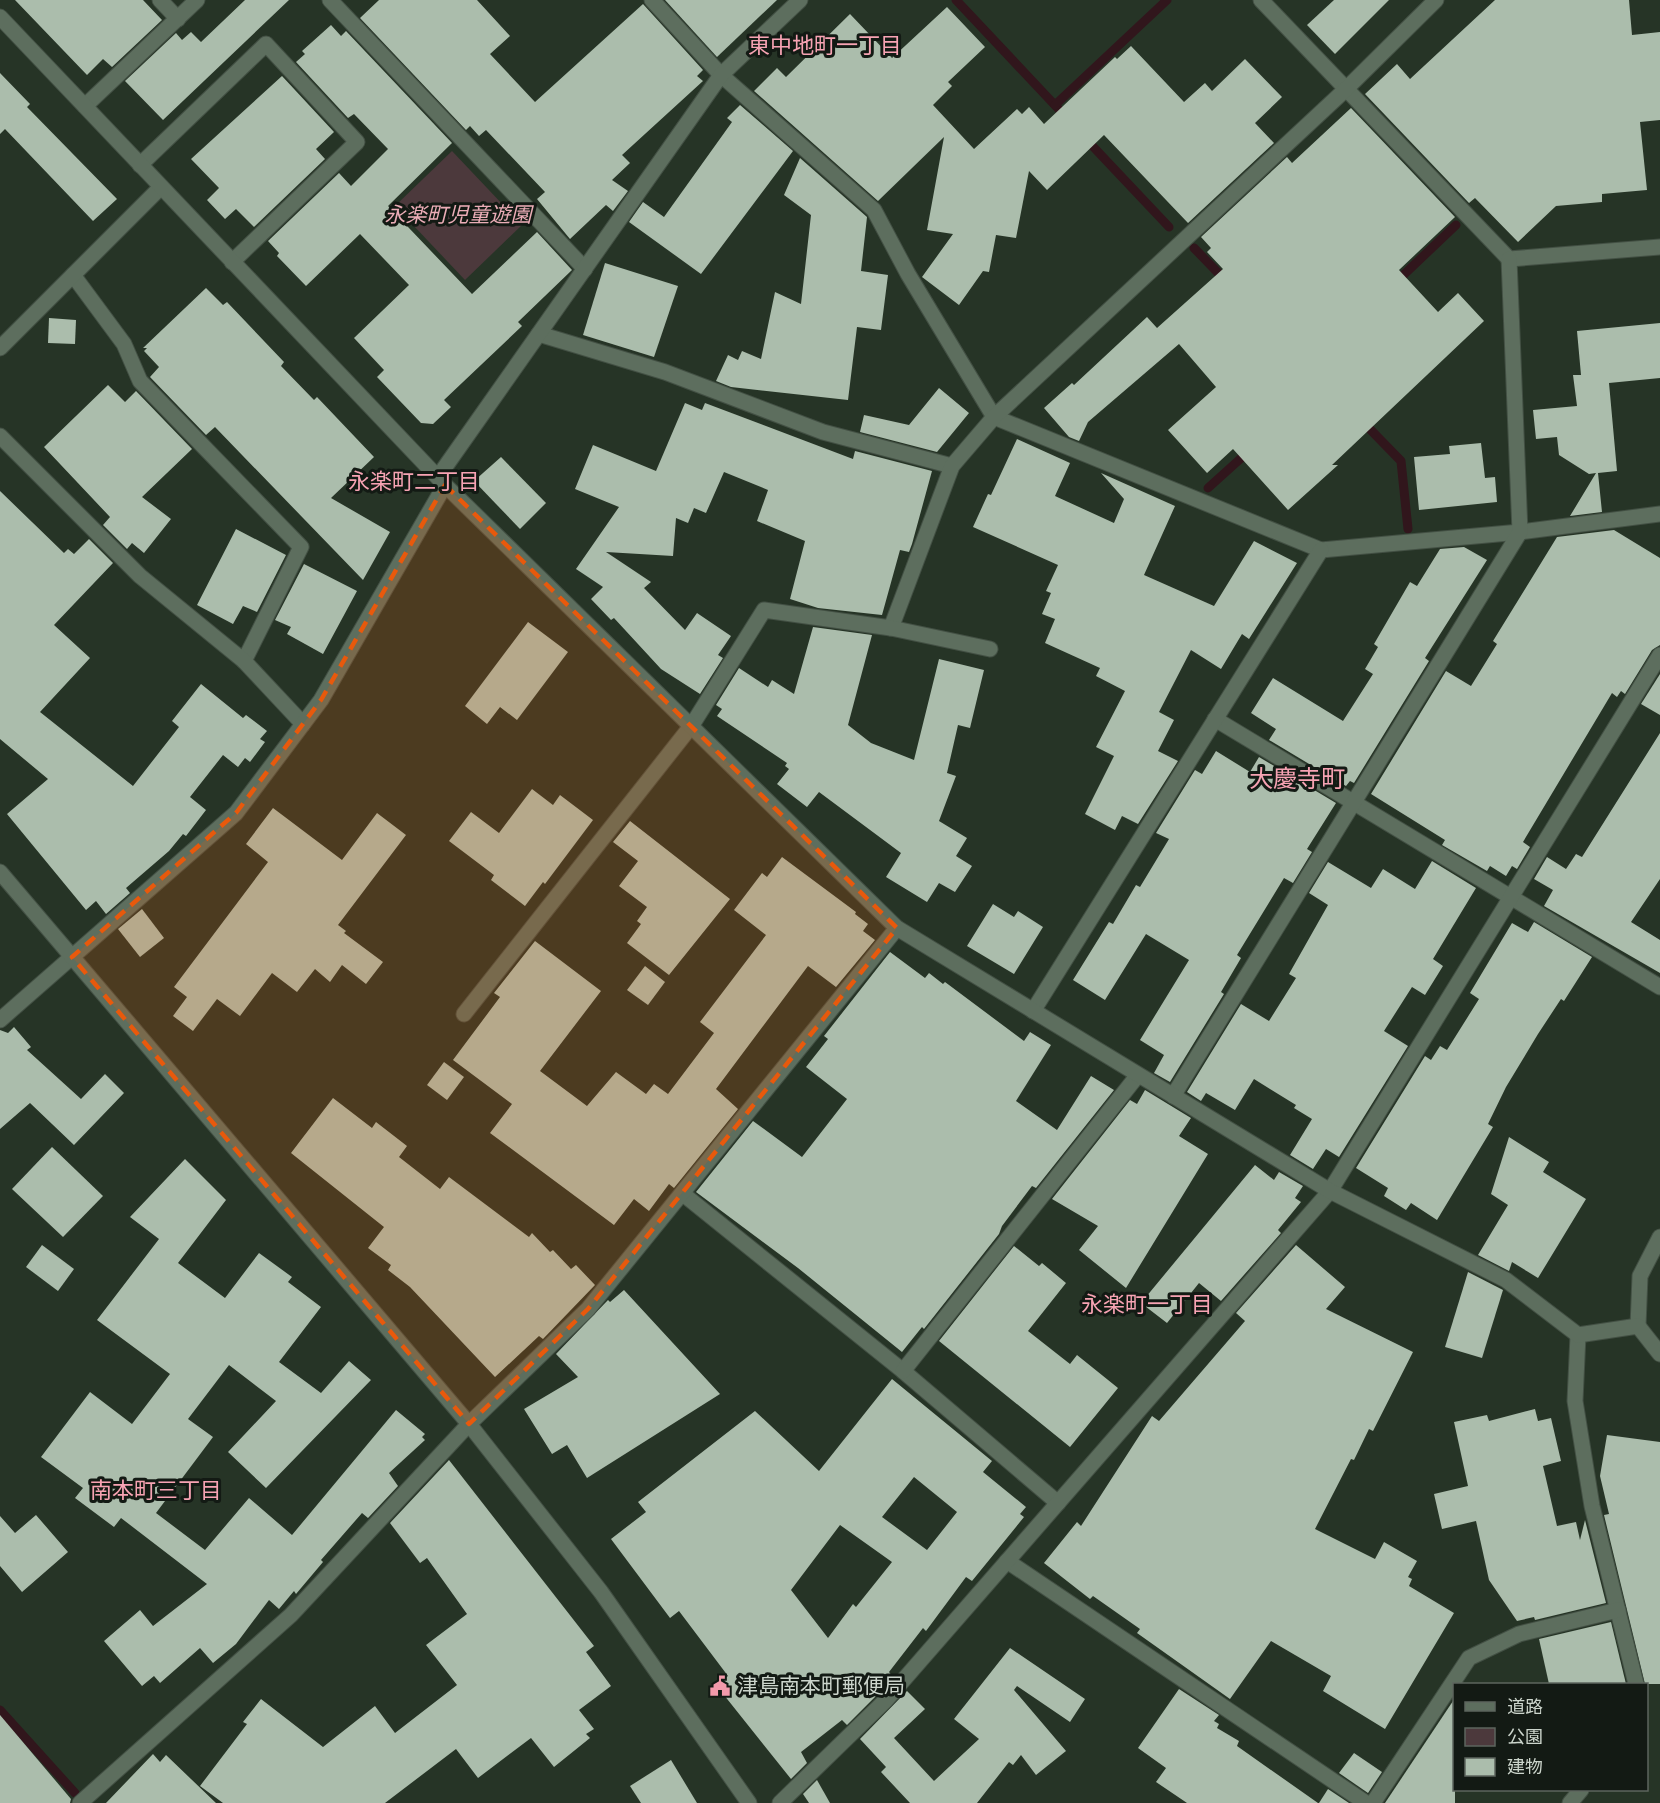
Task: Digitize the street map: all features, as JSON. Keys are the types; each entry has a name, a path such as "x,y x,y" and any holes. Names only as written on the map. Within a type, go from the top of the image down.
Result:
{"street":[{"path":"160,0 178,19"},
{"path":"86,106 197,0"},
{"path":"330,0 585,269"},
{"path":"652,0 721,75 874,210 908,274 994,417 1321,550 1520,532 1660,514"},
{"path":"0,1020 236,813 321,700 442,481 539,334 721,75 800,0"},
{"path":"1173,1096 1520,532 1509,259 1261,0"},
{"path":"891,628 952,466 994,417 1345,90 1436,0"},
{"path":"0,17 442,481 897,928 1330,1191 1506,1280 1578,1335 1638,1326"},
{"path":"140,165 266,44 357,142 232,262"},
{"path":"0,348 161,187"},
{"path":"1509,259 1660,247"},
{"path":"73,275 124,344 140,381 301,547 244,661"},
{"path":"539,334 665,372 823,432 952,466"},
{"path":"0,436 140,576 244,661 303,724"},
{"path":"1033,1011 1321,550"},
{"path":"464,1014 692,725 764,610 891,628 990,649"},
{"path":"780,1803 886,1700 1330,1191 1660,656"},
{"path":"1215,719 1660,987"},
{"path":"0,872 469,1424 600,1592 748,1803"},
{"path":"80,1803 291,1615 469,1424 588,1309 897,928"},
{"path":"903,1371 1138,1075"},
{"path":"683,1194 903,1371 1058,1503"},
{"path":"1660,1237 1652,1248 1640,1276 1638,1326 1660,1354"},
{"path":"1578,1335 1575,1401 1592,1506 1636,1683"},
{"path":"1007,1561 1366,1803"},
{"path":"1373,1803 1468,1658 1519,1634 1618,1610"},
{"path":"1570,1803 1580,1791"}],"highlighted area":[{"path":"445,485 897,928 588,1309 469,1424 72,957 236,813 321,700"}],"green space":[{"name":"永楽町児童遊園","path":"452,151 522,225 465,280 395,206"}],"building":[{"path":"15,0 143,0 162,20 112,67 103,59 87,75"},
{"path":"245,0 289,0 163,120 125,81 176,33 182,40 191,32 201,42"},
{"path":"379,0 477,0 510,36 490,54 535,102 643,4 703,70 697,76 703,81 622,155 630,163 612,180 628,191 613,211 606,205 570,239 537,199 545,192 486,130 479,136 470,126 466,130 360,18"},
{"path":"665,0 777,0 717,57"},
{"path":"1334,0 1389,0 1335,54 1307,25"},
{"path":"1495,0 1629,0 1632,35 1660,32 1660,120 1640,122 1647,190 1602,194 1602,202 1556,206 1518,242 1475,198 1469,203 1365,94 1397,64 1410,79"},
{"path":"947,7 985,47 948,82 952,86 933,105 974,149 1017,109 1022,114 1029,107 1044,124 1115,57 1117,59 1131,46 1184,102 1205,83 1212,91 1245,59 1282,97 1255,123 1274,143 1188,223 1104,135 1047,190 1029,171 1016,238 996,235 989,272 983,271 959,305 922,277 953,234 927,230 944,137 878,201 754,91 777,68 786,77 850,14 892,58"},
{"path":"331,25 341,36 346,31 452,143 388,206 472,294 537,232 572,270 518,322 522,326 444,400 451,407 433,424 421,423 377,377 384,370 354,338 409,285 360,234 306,286 277,256 279,253 268,241 339,173 351,186 388,149 354,114 348,118 296,62 305,54 302,51"},
{"path":"0,73 30,104 27,107 117,199 93,221 5,129 0,134"},
{"path":"282,76 334,132 316,149 325,159 254,227 236,209 225,219 207,200 219,188 191,159"},
{"path":"740,105 793,151 701,274 629,222 643,202 664,217 732,122 727,118"},
{"path":"1351,108 1455,217 1399,270 1438,312 1458,293 1484,321 1332,465 1338,465 1288,510 1233,449 1207,473 1168,430 1216,387 1179,344 1088,422 1079,441 1069,437 1044,408 1072,383 1074,385 1147,317 1157,328 1223,269 1207,252 1211,248 1201,237 1287,157 1292,163"},
{"path":"800,158 867,217 861,271 888,275 881,330 857,327 848,400 731,387 716,381 728,355 738,360 742,351 761,359 775,292 801,304 811,215 784,195"},
{"path":"605,263 678,286 654,357 583,335"},
{"path":"206,288 223,305 227,302 284,362 281,366 314,400 317,397 374,457 331,498 390,532 363,580 215,427 206,435 150,377 159,367 144,351 147,348 143,348"},
{"path":"49,318 76,320 75,344 48,343"},
{"path":"1660,323 1660,378 1609,383 1617,471 1598,473 1602,512 1570,516 1596,473 1589,474 1559,455 1557,437 1536,439 1533,410 1577,406 1573,375 1581,375 1577,331"},
{"path":"108,385 125,402 136,391 192,449 142,497 171,519 144,553 132,543 127,549 103,525 110,517 44,447"},
{"path":"939,388 969,413 937,452 860,432 864,415 909,425"},
{"path":"685,403 702,410 705,403 853,459 855,451 932,471 912,544 909,552 900,550 882,615 818,608 790,599 805,541 757,521 768,490 724,472 706,513 694,508 688,523 676,518 673,556 606,552 651,582 644,588 685,630 697,613 731,636 718,655 723,658 700,694 661,669 614,618 611,620 591,599 603,587 576,569 619,507 575,489 593,445 656,471"},
{"path":"1017,439 1070,463 1055,496 1114,523 1124,499 1101,473 1175,506 1144,575 1214,606 1254,541 1297,563 1249,639 1242,634 1221,669 1191,650 1159,712 1174,720 1158,751 1178,761 1138,824 1122,816 1115,830 1085,814 1114,756 1096,747 1125,691 1096,676 1100,668 1045,643 1055,619 1042,614 1051,593 1046,591 1058,565 973,527"},
{"path":"1481,443 1485,478 1495,477 1497,502 1419,510 1414,457 1450,454 1449,446"},
{"path":"501,457 546,503 520,529 474,481"},
{"path":"0,491 64,553 68,549 74,554 89,539 113,563 54,625 90,658 40,712 133,786 179,727 172,721 201,684 243,718 246,715 267,731 260,739 265,742 250,762 245,758 238,767 223,755 190,797 206,810 186,836 183,834 169,851 126,888 130,893 106,914 96,901 86,910 7,814 48,779 0,739"},
{"path":"236,529 286,555 257,612 243,606 233,624 197,605"},
{"path":"1614,530 1660,558 1660,645 1652,650 1625,694 1621,691 1617,697 1612,693 1523,842 1530,847 1517,869 1512,866 1506,876 1490,866 1487,871 1442,845 1445,840 1371,794 1446,671 1471,686 1497,644 1493,641 1557,537"},
{"path":"1464,547 1487,560 1425,658 1429,661 1354,783 1350,781 1346,786 1269,740 1276,729 1251,713 1273,678 1343,721 1373,674 1365,669 1378,647 1374,644 1410,582 1417,586 1440,549"},
{"path":"304,564 357,591 323,654 287,634 291,627 275,620"},
{"path":"528,622 568,652 517,720 500,707 487,724 465,706"},
{"path":"813,627 872,635 848,725 871,743 914,760 939,659 984,670 970,728 958,725 947,773 956,776 939,821 967,838 956,856 972,866 955,892 939,883 927,902 886,877 901,853 819,792 807,807 777,784 789,769 785,766 787,763 717,716 722,709 716,705 739,668 768,687 772,680 794,694"},
{"path":"1660,674 1660,715 1641,704"},
{"path":"1660,733 1660,879 1631,922 1660,940 1660,973 1544,906 1553,890 1534,879 1547,857 1566,869 1576,854 1582,857"},
{"path":"1216,751 1250,772 1259,757 1336,803 1307,849 1312,852 1293,883 1284,878 1237,955 1241,958 1221,992 1224,994 1170,1082 1154,1073 1164,1055 1140,1040 1189,960 1146,934 1105,1000 1073,980 1109,922 1113,924 1136,885 1140,887 1169,839 1156,833 1195,770 1202,774"},
{"path":"532,789 553,805 560,795 593,820 545,884 543,882 525,906 491,880 494,875 449,841 471,812 499,833"},
{"path":"273,808 342,860 377,813 406,835 338,925 346,931 344,933 383,962 366,984 342,965 330,982 315,969 297,992 272,973 240,1016 217,999 193,1031 173,1016 187,997 174,987 268,862 246,844"},
{"path":"630,821 730,899 669,975 627,943 641,924 637,921 647,907 619,886 638,861 613,842"},
{"path":"782,857 856,912 855,914 868,924 863,931 875,940 836,987 808,966 716,1089 738,1109 674,1188 669,1184 649,1211 634,1199 614,1225 490,1133 512,1104 453,1060 500,997 494,993 535,941 601,991 540,1071 587,1106 616,1072 646,1094 654,1084 668,1094 714,1033 700,1022 766,935 734,910 762,873 767,877"},
{"path":"1432,861 1476,888 1433,959 1443,966 1425,995 1412,987 1384,1031 1408,1046 1339,1157 1326,1149 1313,1169 1290,1155 1312,1119 1294,1108 1296,1105 1254,1079 1235,1110 1206,1093 1201,1101 1187,1092 1241,1004 1269,1021 1296,978 1289,974 1328,905 1309,893 1328,862 1371,888 1383,869 1415,889"},
{"path":"993,904 1014,917 1018,911 1043,927 1014,974 967,946"},
{"path":"142,909 164,938 140,957 118,929"},
{"path":"1534,922 1592,957 1564,1001 1561,999 1506,1087 1488,1124 1493,1127 1437,1220 1411,1203 1406,1210 1384,1196 1388,1188 1356,1168 1425,1056 1431,1060 1440,1046 1447,1050 1479,999 1470,993 1512,923 1528,932"},
{"path":"890,952 925,978 929,973 943,984 945,982 1024,1041 1030,1032 1051,1045 1016,1101 1057,1130 1091,1076 1114,1090 1036,1188 1032,1186 1002,1226 999,1234 924,1329 922,1327 902,1352 798,1268 696,1192 753,1121 802,1157 847,1099 806,1067 828,1039 824,1036"},
{"path":"645,966 665,982 648,1005 627,990"},
{"path":"14,1027 31,1047 27,1050 81,1099 105,1074 124,1093 74,1145 30,1103 0,1129 0,1030 8,1033"},
{"path":"444,1062 464,1077 447,1100 427,1085"},
{"path":"1145,1090 1191,1118 1179,1136 1208,1154 1126,1288 1079,1250 1098,1226 1052,1199 1130,1100 1137,1104"},
{"path":"333,1098 372,1128 376,1122 407,1146 399,1157 440,1189 449,1177 529,1237 532,1233 571,1269 576,1265 595,1285 543,1339 539,1336 495,1377 410,1287 388,1270 391,1265 368,1248 384,1227 291,1153"},
{"path":"1509,1137 1549,1162 1543,1172 1586,1199 1538,1278 1512,1262 1509,1271 1478,1255 1508,1205 1491,1194"},
{"path":"52,1147 103,1196 63,1237 12,1189"},
{"path":"185,1159 226,1200 178,1263 225,1298 259,1253 292,1277 288,1282 321,1307 279,1362 321,1393 349,1361 371,1380 266,1488 228,1452 276,1401 229,1365 188,1419 213,1437 156,1513 205,1550 249,1498 292,1535 396,1410 425,1434 422,1437 425,1440 389,1473 398,1486 368,1518 362,1513 321,1560 323,1562 296,1594 294,1591 279,1609 269,1600 236,1644 213,1663 200,1648 160,1683 154,1676 142,1686 104,1641 140,1610 153,1626 207,1584 121,1518 114,1527 75,1498 83,1488 41,1457 90,1392 132,1424 170,1374 97,1320 159,1239 130,1217"},
{"path":"1255,1165 1274,1180 1279,1172 1303,1186 1295,1198 1301,1202 1278,1230 1281,1233 1221,1301 1199,1283 1167,1323 1141,1303"},
{"path":"42,1245 74,1269 58,1291 26,1267"},
{"path":"1296,1245 1345,1287 1326,1309 1413,1352 1373,1431 1369,1429 1354,1460 1351,1459 1315,1529 1375,1559 1384,1542 1417,1561 1408,1577 1412,1579 1409,1586 1454,1613 1385,1729 1323,1691 1331,1676 1271,1641 1230,1699 1137,1633 1140,1629 1093,1596 1090,1599 1044,1563 1077,1522 1081,1526 1152,1416 1159,1421 1245,1321 1236,1313"},
{"path":"1014,1246 1039,1266 1042,1263 1066,1283 1028,1331 1070,1364 1077,1355 1118,1388 1070,1447 939,1341"},
{"path":"1468,1272 1503,1290 1482,1358 1445,1347"},
{"path":"624,1290 720,1394 587,1478 567,1445 552,1454 524,1409 578,1377 556,1354 608,1300 610,1302"},
{"path":"892,1379 992,1461 983,1472 1026,1507 1020,1514 1024,1517 972,1581 966,1577 926,1631 923,1628 889,1672 893,1677 847,1725 842,1720 801,1752 807,1763 791,1779 716,1685 728,1676 679,1611 670,1618 611,1539 646,1512 638,1502 755,1411 819,1471","holes":["914,1477 957,1512 927,1550 882,1517","840,1525 892,1562 856,1607 853,1604 828,1638 791,1590"]},
{"path":"1535,1409 1538,1421 1551,1418 1561,1461 1543,1466 1557,1526 1576,1522 1580,1540 1585,1520 1606,1603 1535,1620 1534,1617 1517,1621 1489,1580 1476,1521 1442,1529 1434,1494 1468,1486 1454,1422 1487,1415 1489,1421"},
{"path":"1607,1435 1660,1442 1660,1684 1645,1683 1604,1515 1609,1514 1600,1476"},
{"path":"449,1460 594,1646 586,1652 611,1686 579,1710 594,1729 586,1734 590,1738 554,1767 531,1738 478,1778 456,1749 385,1803 223,1803 200,1786 247,1724 243,1722 261,1699 323,1747 375,1706 395,1733 457,1685 426,1645 467,1614 427,1558 420,1563 390,1523"},
{"path":"36,1515 68,1552 22,1592 0,1566 0,1516 15,1533"},
{"path":"1611,1622 1626,1683 1549,1683 1539,1639"},
{"path":"1010,1648 1085,1699 1070,1722 1017,1686 1014,1690 1066,1751 1036,1775 1021,1755 1013,1765 1009,1762 977,1803 910,1803 881,1772 886,1767 860,1739 907,1691 925,1709 894,1738 934,1781 979,1739 954,1719"},
{"path":"1179,1689 1219,1715 1214,1721 1219,1724 1217,1728 1239,1741 1237,1746 1318,1803 1187,1803 1156,1782 1166,1768 1138,1748"},
{"path":"1453,1701 1455,1803 1385,1803"},
{"path":"0,1715 71,1799 70,1803 0,1803"},
{"path":"1354,1753 1382,1772 1368,1793 1339,1773"},
{"path":"153,1754 160,1762 166,1755 216,1803 106,1803"},
{"path":"671,1760 697,1803 641,1803 630,1786"},
{"path":"817,1780 830,1803 809,1803 803,1794"},
{"path":"1328,1789 1349,1803 1319,1803"}],"waterway":[{"path":"956,0 1067,118"},
{"path":"1055,105 1167,0"},
{"path":"1084,137 1169,227"},
{"path":"1395,283 1456,225"},
{"path":"1194,248 1225,280"},
{"path":"1362,421 1401,461 1408,529"},
{"path":"1208,488 1249,451"},
{"path":"0,1710 75,1793"}],"place":[{"name":"津島南本町郵便局","path":"720,1686"}],"district":[{"name":"東中地町一丁目","path":"825,45"},
{"name":"永楽町二丁目","path":"414,481"},
{"name":"大慶寺町","path":"1297,779"},
{"name":"永楽町一丁目","path":"1147,1304"},
{"name":"南本町三丁目","path":"156,1490"}]}
